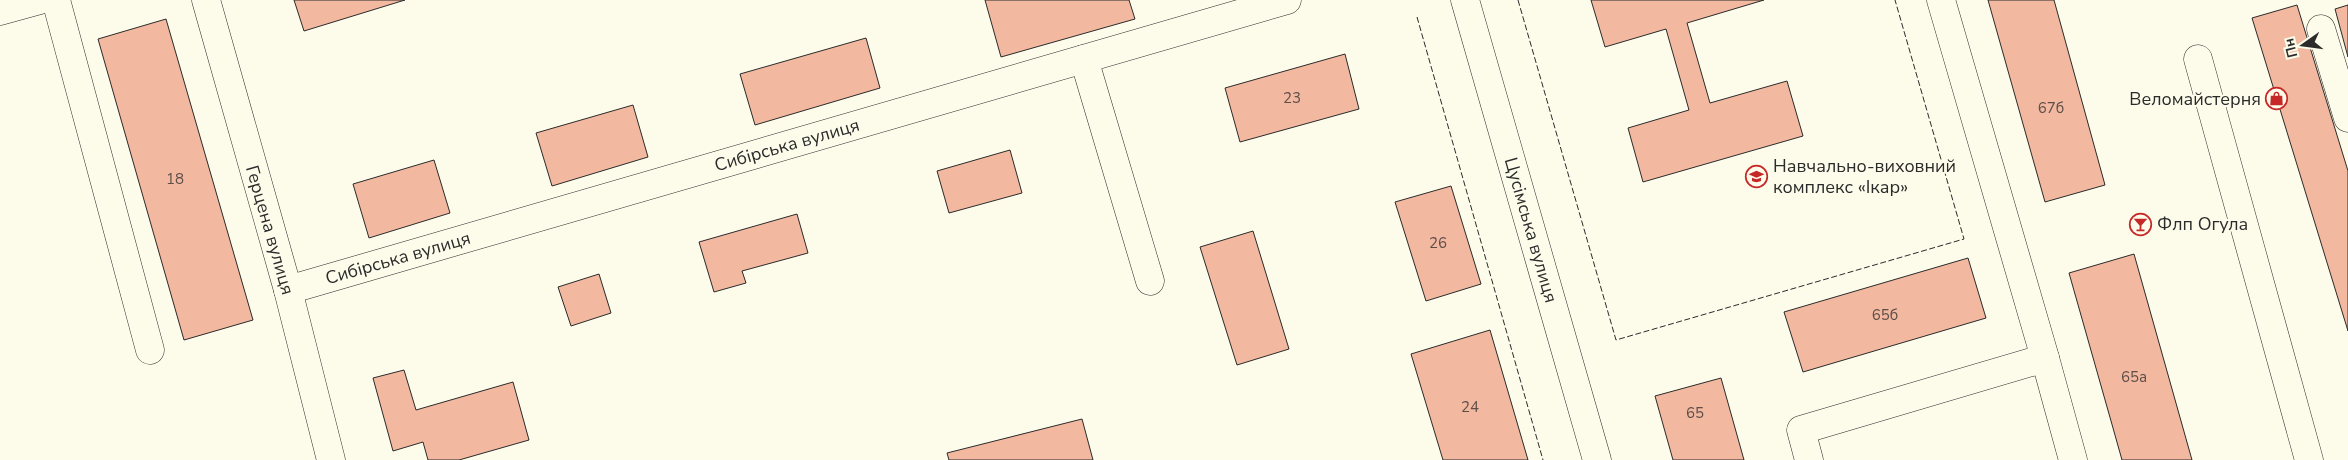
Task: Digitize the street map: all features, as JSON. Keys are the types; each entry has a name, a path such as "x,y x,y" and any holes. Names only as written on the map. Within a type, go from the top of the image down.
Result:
{"street":[{"path":"0,11 40,0"},
{"path":"56,0 150,350"},
{"name":"Герцена вулиця","path":"206,0 288,290 331,460"},
{"name":"Сибірська вулиця","path":"288,290 1287,0"},
{"name":"Цусімська вулиця","path":"1465,0 1596,460"},
{"path":"1941,0 2073,460"},
{"path":"2321,29 2348,118"},
{"path":"1084,59 1150,281"},
{"path":"2198,59 2308,460"},
{"path":"1809,460 1801,430 2045,358"}],"building":[{"path":"294,0 405,0 304,31"},
{"path":"985,0 1129,0 1135,19 1001,57"},
{"path":"1591,0 1764,0 1687,23 1710,103 1787,81 1803,136 1643,182 1628,128 1689,110 1666,29 1605,47"},
{"path":"1988,0 2054,0 2105,185 2045,202"},
{"path":"2297,5 2348,171 2348,331 2252,18"},
{"path":"2348,5 2348,57 2335,9"},
{"path":"166,19 253,320 184,340 98,39"},
{"path":"866,38 880,88 755,125 740,74"},
{"path":"1345,54 1359,109 1240,142 1225,88"},
{"path":"633,105 648,157 552,186 536,133"},
{"path":"1010,150 1022,193 949,213 937,171"},
{"path":"434,160 450,213 369,238 353,184"},
{"path":"1451,186 1481,284 1426,301 1395,202"},
{"path":"797,214 808,253 742,271 746,283 714,292 699,242"},
{"path":"1253,231 1289,349 1237,365 1200,247"},
{"path":"2134,254 2192,460 2122,460 2069,273"},
{"path":"1968,258 1986,318 1803,372 1784,312"},
{"path":"599,274 611,313 571,326 558,287"},
{"path":"1490,330 1528,460 1443,460 1411,354"},
{"path":"404,370 416,410 513,382 529,440 459,460 428,460 423,442 393,451 373,378"},
{"path":"1721,378 1744,460 1673,460 1655,396"},
{"path":"1082,419 1093,460 949,460 947,453"}],"fence":[{"path":"1518,0 1616,340 1964,239 1895,0"},
{"path":"1417,17 1543,460"}],"place":[{"name":"Веломайстерня","path":"2277,99"},
{"name":"Навчально-виховний комплекс «Ікар»","path":"1757,176"},
{"name":"Флп Огула","path":"2141,224"}]}
